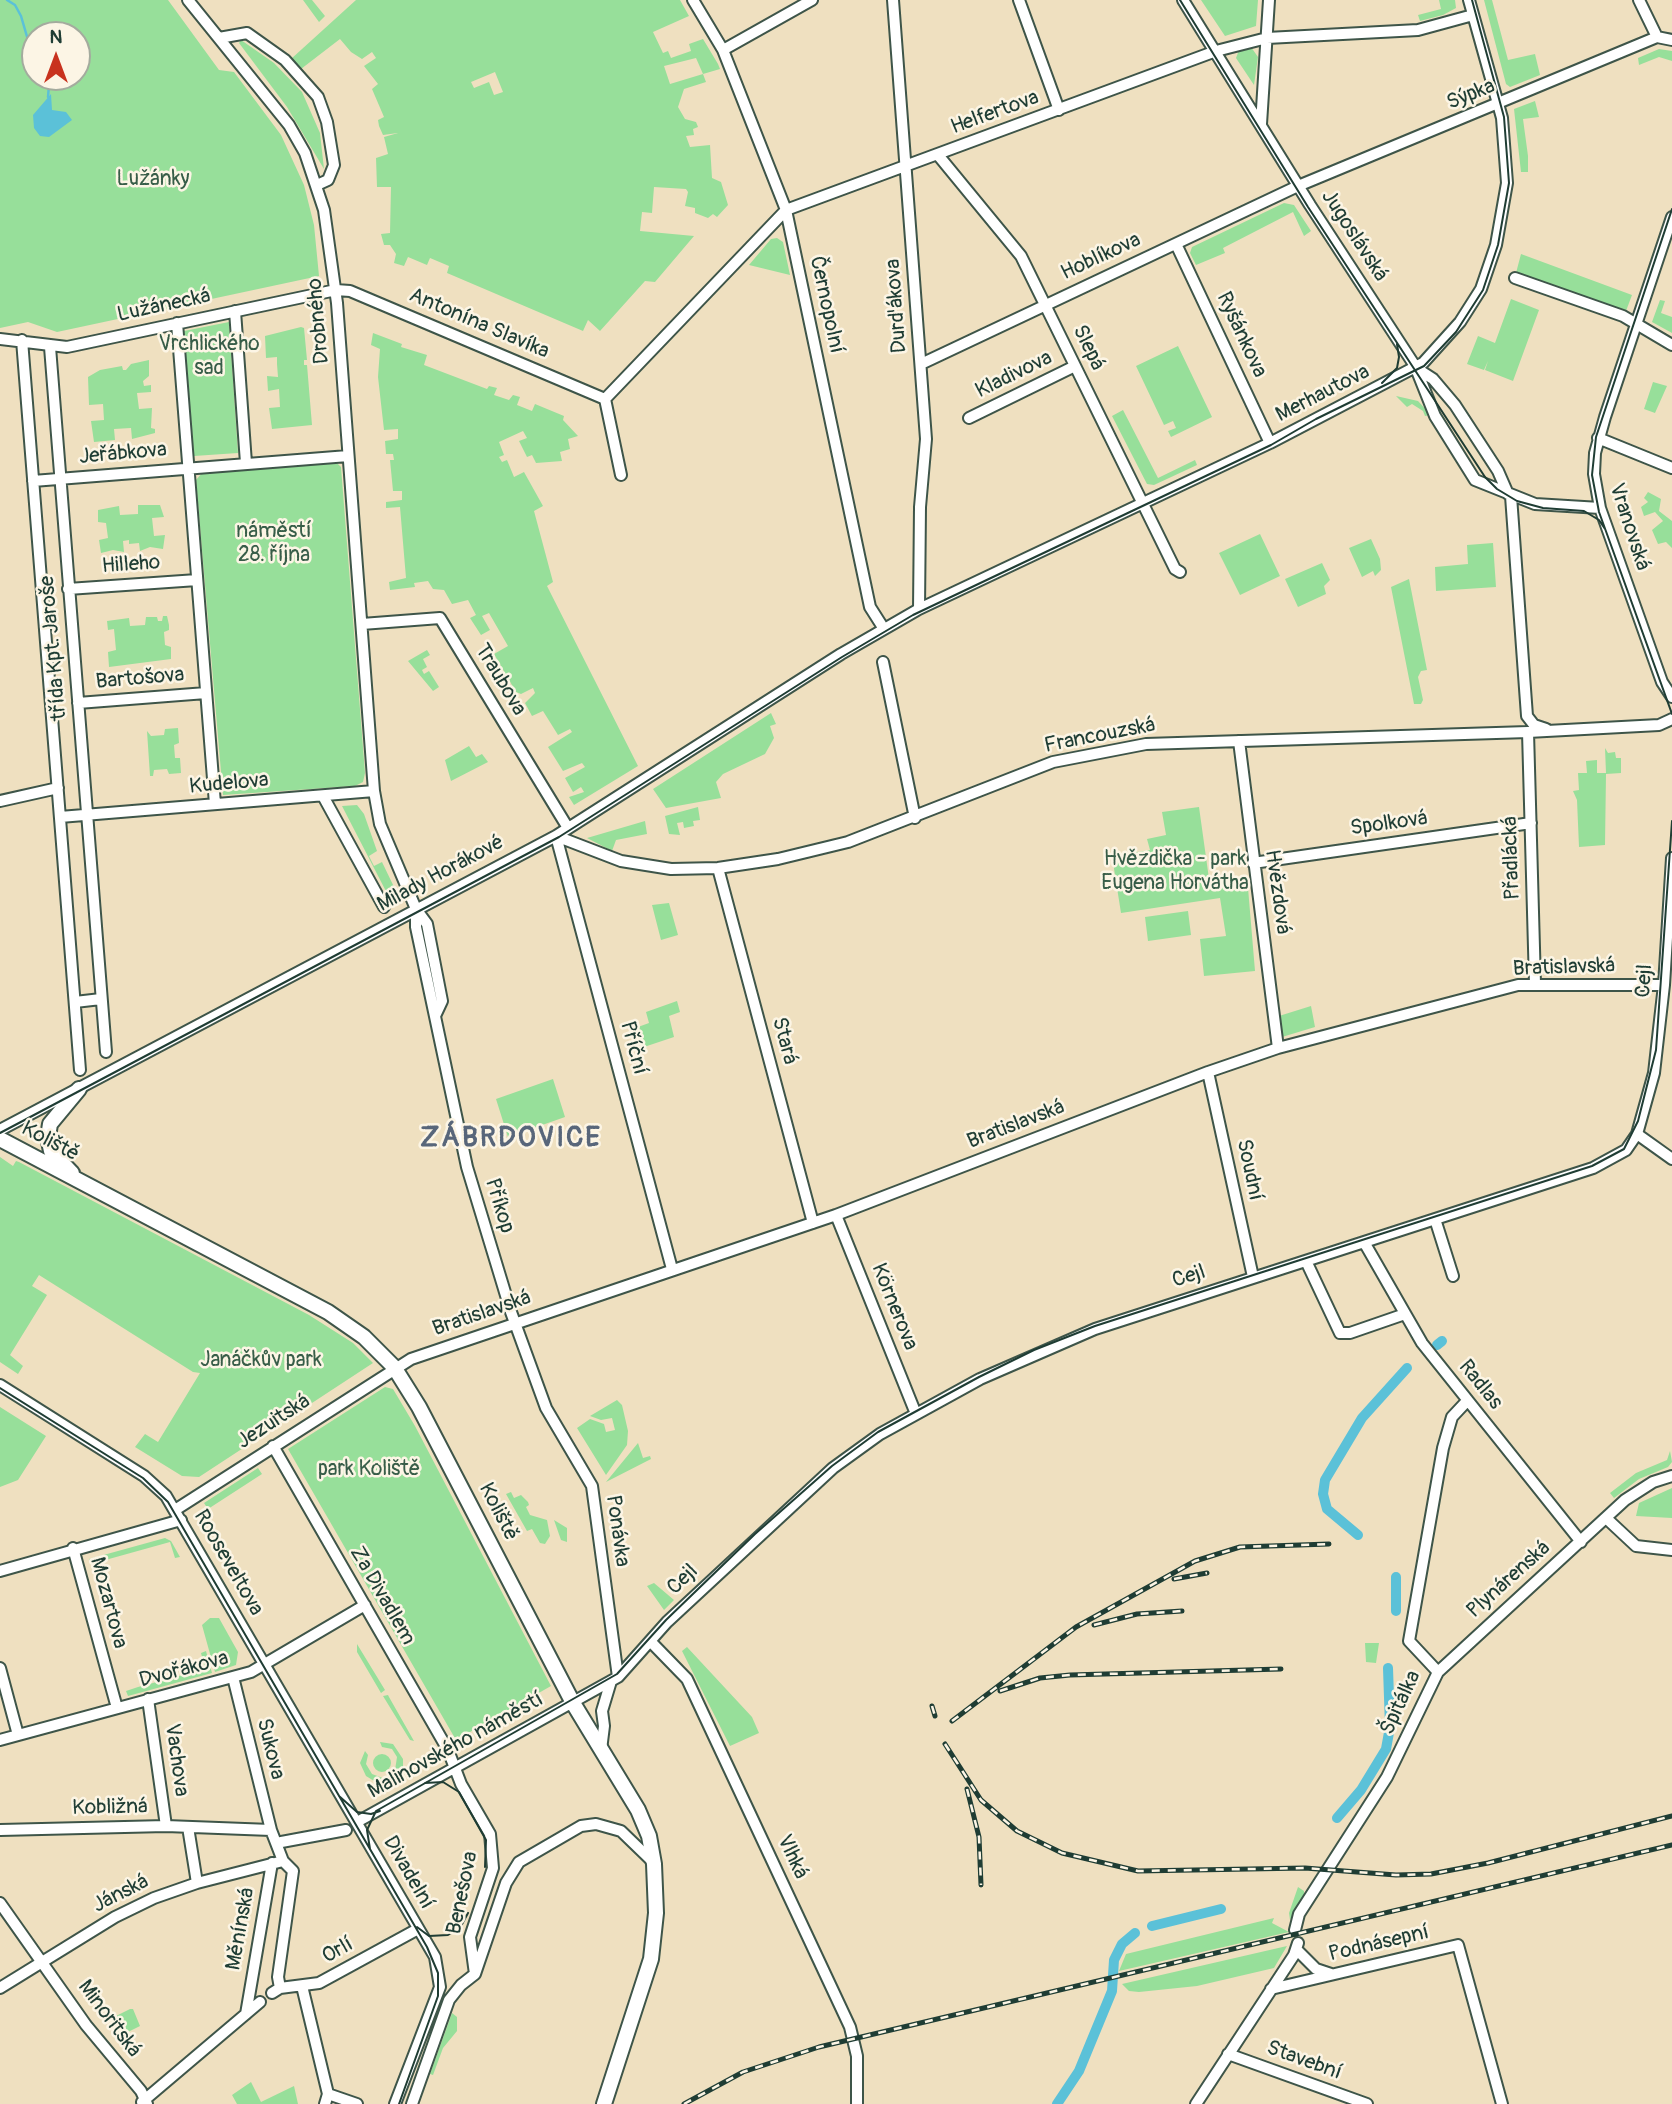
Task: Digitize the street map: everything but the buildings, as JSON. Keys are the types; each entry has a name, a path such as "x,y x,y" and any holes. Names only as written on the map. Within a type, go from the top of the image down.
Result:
{"main road":[{"path":"79,1089 50,1124 48,1136 51,1151 83,1184"},
{"name":"Koliště","path":"0,1139 328,1312 364,1337 394,1367 419,1407 573,1703 638,1810 649,1836 654,1864 656,1913 651,1959 604,2104"}],"street":[{"name":"Drobného","path":"188,0 289,125 317,185 331,240 348,456"},
{"name":"Černopolní","path":"694,0 723,50 786,210 870,607 885,628"},
{"path":"723,50 812,0"},
{"name":"Durďákova","path":"893,0 926,439 920,507 919,609"},
{"path":"1019,0 1059,110"},
{"name":"Jugoslávská","path":"1183,0 1298,186 1416,368 1435,416 1475,480 1544,506 1600,508"},
{"path":"1261,124 1269,0"},
{"name":"Merhautova","path":"885,628 919,609 1270,443 1319,415 1416,368 1435,352 1468,311 1493,256 1507,183 1506,141 1469,0"},
{"path":"1639,0 1657,37 1672,40"},
{"name":"Helfertova","path":"605,399 786,210 1216,51 1267,37 1418,30 1473,15"},
{"path":"219,38 247,33 285,60 318,97 330,133 334,166 328,180 317,185"},
{"name":"Sýpka","path":"1298,186 1657,37"},
{"name":"Slepá","path":"938,155 1021,256 1175,569 1180,572"},
{"name":"Hoblíkova","path":"920,364 1298,186"},
{"name":"Vranovská","path":"1672,217 1598,438 1594,474 1600,508 1662,682 1672,696"},
{"name":"Ryšánkova","path":"1176,244 1270,443"},
{"path":"1514,278 1623,316 1672,345"},
{"name":"Lužánecká","path":"0,339 67,346 336,290"},
{"name":"Antonína Slavíka","path":"336,290 350,291 605,399"},
{"path":"235,311 246,463"},
{"path":"177,323 215,804"},
{"name":"třída Kpt. Jaroše","path":"22,340 80,1070"},
{"name":"třída Kpt. Jaroše","path":"50,346 106,1052"},
{"name":"Kladivova","path":"969,418 1075,366"},
{"name":"Jugoslávská","path":"1416,368 1433,379 1455,405 1498,471 1509,495"},
{"path":"605,399 621,475"},
{"path":"1598,438 1672,468"},
{"path":"189,468 348,456 374,791 380,824 416,909"},
{"name":"Jeřábkova","path":"60,478 189,468"},
{"path":"33,481 60,478"},
{"path":"1509,495 1527,716 1534,725 1549,730"},
{"name":"Hilleho","path":"68,589 197,580"},
{"name":"Traubova","path":"362,624 440,618 568,828"},
{"name":"Milady Horákové","path":"0,1130 556,836 885,628"},
{"path":"883,662 915,818"},
{"name":"Bartošova","path":"78,703 206,693"},
{"name":"Francouzská","path":"556,836 621,861 671,869 718,868 778,859 848,842 1053,762 1146,744 1528,732 1659,725 1672,719"},
{"name":"Přadlácká","path":"1528,732 1535,984"},
{"name":"Hvězdová","path":"1238,741 1278,1048"},
{"path":"0,801 58,788"},
{"name":"Kudelova","path":"87,814 374,791"},
{"path":"323,796 384,907"},
{"path":"60,817 87,814"},
{"name":"Spolková","path":"1253,863 1531,823"},
{"name":"Příční","path":"556,836 672,1269"},
{"name":"Cejl","path":"573,1703 615,1679 693,1597 824,1475 859,1447 916,1414 1035,1352 1095,1329 1613,1159 1626,1150 1637,1133 1654,1073 1664,985 1672,858"},
{"name":"Stará","path":"718,868 813,1223"},
{"name":"Příkop","path":"416,909 416,926 467,1167 514,1324"},
{"name":"Bratislavská","path":"394,1367 672,1269 836,1215 1208,1072 1278,1048 1518,985 1664,985"},
{"path":"75,1002 102,999"},
{"name":"Soudní","path":"1208,1072 1253,1277"},
{"path":"1637,1133 1672,1159"},
{"name":"Körnerova","path":"836,1215 916,1414"},
{"path":"1435,1219 1453,1276"},
{"name":"Radlas","path":"1364,1242 1422,1343 1581,1542"},
{"path":"1306,1261 1337,1329 1344,1334 1405,1314"},
{"name":"Ponávka","path":"514,1324 546,1408 592,1486 615,1679"},
{"name":"Jezuitská","path":"0,1571 178,1515 259,1455 394,1367"},
{"name":"Rooseveltova","path":"0,1385 153,1483 178,1515 357,1822"},
{"name":"Špitálka","path":"1295,1930 1299,1914 1387,1777 1437,1672 1409,1641 1443,1448 1452,1417 1467,1401"},
{"name":"Za Divadlem","path":"273,1446 456,1766"},
{"name":"Plynárenská","path":"1437,1672 1643,1487 1672,1476"},
{"path":"1606,1518 1636,1546 1672,1550"},
{"name":"Mozartova","path":"73,1548 117,1708"},
{"name":"Dvořákova","path":"0,1740 233,1677 266,1664 365,1605"},
{"name":"Vlhká","path":"651,1642 687,1679 850,2027 857,2056 857,2104"},
{"path":"0,1668 18,1735"},
{"name":"Sukova","path":"233,1677 271,1830"},
{"path":"601,1749 604,1726 602,1710 615,1679"},
{"name":"Vachova","path":"148,1699 166,1826"},
{"name":"Malinovského náměstí","path":"357,1822 573,1703"},
{"name":"Benešova","path":"456,1766 461,1784 487,1829 493,1853 493,1868 471,1933 475,1974"},
{"name":"Divadelní","path":"357,1822 435,1957 441,1982 395,2104"},
{"path":"412,2104 449,2000 461,1984 475,1974 511,1871 528,1855 581,1826 596,1824 621,1831 654,1864"},
{"name":"Kobližná","path":"0,1830 166,1826 222,1833 271,1830"},
{"path":"188,1827 197,1883"},
{"path":"271,1830 276,1843 278,1862"},
{"path":"276,1843 346,1830"},
{"name":"Orlí","path":"278,1862 293,1871 276,1990 318,1983 418,1929"},
{"name":"Jánská","path":"0,1988 115,1917 154,1898 197,1883 278,1862"},
{"name":"Měnínská","path":"246,2014 278,1862"},
{"name":"Minoritská","path":"0,1903 86,2025 141,2091 144,2103"},
{"name":"Podnásepní","path":"1271,1989 1458,1945 1502,2104"},
{"path":"1196,2104 1297,1947 1317,1969 1333,1974"},
{"path":"302,1986 326,2099 356,2104"},
{"path":"144,2103 188,2060 260,2002"},
{"name":"Stavební","path":"1228,2054 1367,2104"}],"green space":[{"name":"Lužánky","path":"0,0 168,0 219,70 234,72 281,135 304,185 314,225 319,276 57,332 28,322 0,328"},
{"path":"303,0 312,0 325,16 319,22"},
{"path":"356,0 680,0 689,16 653,32 663,53 668,51 671,58 691,51 689,44 703,39 718,64 720,69 703,74 706,82 684,89 678,107 685,119 696,122 698,127 693,129 694,135 686,136 690,147 710,145 712,178 721,182 728,205 717,217 713,214 708,218 695,213 695,208 685,206 688,192 686,189 654,187 652,213 642,212 640,231 694,236 655,282 645,281 600,331 588,320 583,331 447,273 449,266 430,258 427,265 408,257 404,266 394,263 396,254 390,245 384,245 381,234 390,233 391,187 377,187 376,158 388,154 384,137 398,133 383,135 379,126 378,120 384,117 372,89 378,84 364,66 376,58 372,52 362,59 351,52 340,39 301,69 291,59","holes":["696,58 703,74 670,84 664,66","495,72 503,92 494,95 489,82 474,88 471,82"]},
{"path":"1201,0 1258,0 1256,26 1225,36"},
{"path":"1439,0 1455,0 1456,8 1443,15 1420,21 1418,15 1441,9"},
{"path":"1484,0 1492,0 1508,60 1535,54 1540,75 1510,87 1506,84"},
{"path":"241,40 274,63 302,92 320,133 324,169 287,107 239,43"},
{"path":"1251,47 1258,57 1254,85 1236,58 1239,50"},
{"path":"1659,49 1672,51 1672,61 1659,57 1639,65 1638,58"},
{"path":"1535,101 1539,117 1523,119 1528,172 1521,172 1514,109"},
{"path":"1284,203 1294,205 1311,231 1304,236 1293,212 1223,248 1225,253 1196,265 1190,253 1192,247"},
{"path":"777,238 783,242 790,275 749,265 771,239"},
{"path":"1521,254 1632,295 1626,311 1516,273"},
{"path":"1511,299 1539,310 1513,381 1485,370 1488,361 1484,370 1467,364 1478,336 1495,343"},
{"path":"1660,300 1665,301 1661,313 1672,317 1672,333 1652,322"},
{"name":"Vrchlického sad","path":"229,322 238,453 194,456 184,331"},
{"path":"304,328 307,360 304,360 304,365 307,365 312,425 272,429 269,408 280,407 279,389 268,391 267,376 278,377 277,357 266,358 265,336"},
{"path":"373,333 402,344 401,347 427,355 424,365 487,389 489,386 497,388 494,395 509,400 513,395 520,397 517,405 532,411 535,404 564,416 563,420 578,436 568,439 570,449 560,452 562,461 536,463 532,455 527,457 519,441 527,438 523,431 499,442 504,455 499,457 502,462 507,460 514,477 524,472 543,506 534,511 553,582 547,586 638,766 574,805 569,797 584,792 581,787 573,792 565,778 585,767 582,763 563,771 548,747 572,732 570,729 558,735 543,711 532,716 525,703 535,693 533,688 521,694 516,692 494,654 508,646 489,613 482,616 490,630 481,635 470,618 476,615 468,600 452,604 444,590 433,589 428,581 414,583 415,587 390,590 389,582 406,578 400,507 386,508 386,502 402,500 402,491 393,491 390,460 394,460 393,454 386,454 385,441 398,439 398,429 384,430 378,377 380,349 371,345"},
{"path":"1178,346 1212,417 1171,437 1168,431 1176,428 1173,421 1164,425 1136,366"},
{"path":"149,360 149,376 143,381 144,386 151,385 151,392 137,393 139,409 152,408 151,428 155,429 155,433 132,439 131,428 114,429 115,440 94,442 91,421 104,420 103,404 89,405 88,377 100,370 122,366 123,370 126,370 131,364"},
{"path":"1653,382 1667,386 1655,413 1644,409"},
{"path":"1396,396 1418,401 1431,415 1425,416 1423,411 1412,404 1407,407"},
{"path":"1123,410 1158,478 1195,460 1197,465 1154,485 1147,484 1112,416"},
{"name":"náměstí 28. října","path":"336,462 341,467 365,773 363,782 355,786 223,795 196,480 202,473"},
{"path":"1648,492 1661,499 1659,511 1672,521 1672,548 1666,542 1658,544 1652,530 1663,521 1655,512 1644,516 1641,507 1648,502 1644,498"},
{"path":"138,505 160,505 164,517 152,518 154,536 165,535 163,549 150,547 140,551 139,543 129,544 129,540 123,541 124,552 113,550 101,553 99,540 108,538 106,523 98,522 98,510 119,506 120,515 138,514"},
{"path":"1260,534 1280,576 1240,595 1219,553"},
{"path":"1371,539 1380,559 1381,570 1375,576 1373,571 1362,577 1349,548"},
{"path":"1493,543 1496,587 1436,591 1435,567 1468,564 1467,545"},
{"path":"1322,563 1330,580 1324,586 1326,594 1298,607 1285,579"},
{"path":"1409,579 1427,670 1421,671 1418,677 1423,700 1421,704 1414,704 1391,587"},
{"path":"163,616 167,616 169,625 169,630 164,632 165,645 171,647 171,659 109,667 108,652 116,650 114,629 108,630 107,621 129,618 130,626 145,625 146,617 157,617 158,621 162,621"},
{"path":"427,650 430,655 423,659 427,667 422,670 424,674 429,671 439,687 433,691 408,661"},
{"path":"771,713 776,724 770,726 774,738 765,754 723,774 716,782 721,798 666,808 653,789"},
{"path":"178,728 179,743 174,745 175,758 180,758 181,773 169,774 167,769 154,770 153,776 150,776 147,731 151,736 164,735 165,729"},
{"path":"469,746 476,757 482,754 488,762 451,781 445,760"},
{"path":"1605,748 1608,753 1615,752 1616,758 1621,758 1621,773 1606,774 1605,845 1579,847 1577,800 1573,791 1579,790 1578,773 1587,773 1586,761 1597,760 1597,773 1606,773"},
{"path":"357,805 364,814 377,851 369,856 374,866 382,862 395,889 396,897 391,901 342,806"},
{"path":"698,807 700,820 693,821 694,826 684,828 683,822 677,823 680,835 669,834 665,816"},
{"name":"Hvězdička - park Eugena Horvátha","path":"1199,807 1210,886 1220,885 1220,880 1247,876 1255,971 1204,976 1200,939 1226,936 1220,898 1121,913 1112,856 1150,850 1147,839 1166,835 1162,812"},
{"path":"645,821 647,834 616,840 612,851 587,838"},
{"path":"669,903 678,935 661,940 652,905"},
{"path":"1188,911 1191,935 1148,941 1145,917"},
{"path":"677,1001 680,1012 669,1016 674,1037 644,1047 638,1027 649,1023 646,1012"},
{"path":"1311,1006 1315,1027 1282,1037 1279,1016"},
{"path":"553,1079 565,1117 508,1137 496,1099"},
{"name":"Janáčkův park","path":"0,1157 13,1166 16,1161 19,1162 309,1315 353,1343 373,1363 199,1477 182,1476 135,1447 145,1434 158,1442 200,1373 193,1372 39,1275 32,1286 47,1295 10,1355 23,1366 18,1374 0,1362"},
{"name":"park Koliště","path":"385,1387 393,1389 415,1426 551,1686 456,1740 288,1449"},
{"path":"617,1400 622,1405 628,1431 627,1445 606,1475 577,1428 590,1419 604,1424 606,1432 615,1430 612,1418 601,1420 590,1416"},
{"path":"0,1407 46,1436 18,1480 0,1487"},
{"path":"638,1443 643,1458 650,1456 651,1459 606,1482"},
{"path":"1670,1451 1672,1462 1668,1467 1639,1479 1614,1498 1610,1493 1636,1473 1667,1460"},
{"path":"258,1468 262,1474 208,1509 204,1503"},
{"path":"1672,1488 1672,1518 1636,1516 1639,1503"},
{"path":"511,1492 514,1498 521,1495 528,1502 526,1507 530,1515 547,1520 550,1536 545,1544 540,1543 532,1529 527,1531 506,1494"},
{"path":"554,1520 567,1528 567,1542 561,1540"},
{"path":"165,1538 171,1541 180,1557 175,1558 170,1542 91,1564 89,1559"},
{"path":"654,1583 674,1600 664,1610 647,1586"},
{"path":"210,1618 219,1618 238,1652 236,1665 215,1672 202,1625"},
{"path":"1365,1643 1379,1643 1376,1663 1366,1662"},
{"path":"357,1644 385,1690 381,1693 357,1652"},
{"path":"687,1647 752,1717 759,1733 730,1746 682,1651"},
{"path":"206,1651 212,1673 128,1696 126,1691 205,1669 201,1653"},
{"path":"388,1695 414,1741 410,1740 383,1696"},
{"path":"380,1742 393,1744 403,1759 403,1769 394,1777 397,1757 392,1749 382,1747"},
{"path":"365,1751 368,1755 366,1764 372,1774 388,1780 379,1784 366,1776 360,1763"},
{"path":"378,1754 386,1754 391,1763 389,1770 378,1772 373,1767 373,1759"},
{"path":"1298,1887 1304,1891 1304,1895 1290,1920 1289,1913"},
{"path":"1274,1918 1272,1923 1289,1932 1119,1971 1126,1954"},
{"path":"1287,1946 1274,1968 1197,1986 1139,1992 1129,1991 1122,1984"},
{"path":"133,2009 140,2026 120,2036 110,2019"},
{"path":"452,2013 457,2017 457,2031 443,2048 433,2075 430,2074"},
{"path":"251,2082 261,2102 294,2086 298,2104 237,2104 232,2095"}],"water":[{"path":"51,94 52,110 66,112 72,120 49,137 40,136 34,128 33,115"}],"waterway":[{"path":"7,0 15,5 22,21"},
{"path":"48,91 48,97"},
{"path":"1437,1345 1442,1341"},
{"path":"1358,1535 1327,1509 1323,1494 1325,1480 1362,1418 1407,1368"},
{"path":"1396,1577 1396,1611"},
{"path":"1337,1818 1361,1790 1386,1749 1390,1727 1388,1668"},
{"path":"1152,1926 1221,1909"},
{"path":"1057,2104 1079,2071 1112,1991 1114,1960 1122,1944 1135,1933"}],"tram line":[{"path":"1180,0 1308,207 1485,477 1497,489 1517,501 1543,508 1584,511 1599,520 1605,529"},
{"path":"0,1133 559,837 842,657 913,615 1271,445 1316,419 1424,366 1456,332 1483,290 1498,245 1509,183 1504,117 1472,0"},
{"path":"1672,209 1596,437 1592,475 1599,512 1672,714"},
{"path":"1382,383 1397,368 1397,344"},
{"path":"370,1849 367,1830 376,1811 617,1674 666,1620 755,1534 832,1466 878,1432 1034,1350 1095,1326 1592,1166 1624,1149 1638,1121 1656,1050 1672,821"},
{"path":"0,1388 143,1478 168,1502 427,1947 438,1973 438,1996 399,2104"},
{"path":"425,1783 443,1782 459,1792 486,1840 485,1867"},
{"path":"339,1796 357,1812 371,1814 380,1811"},
{"path":"417,1927 429,1936 448,1935 460,1928 468,1913"}],"railway":[{"path":"952,1721 1076,1627 1195,1561 1240,1547 1329,1544"},
{"path":"1174,1579 1207,1573"},
{"path":"1094,1625 1137,1614 1182,1611"},
{"path":"1000,1691 1040,1678 1070,1675 1281,1669"},
{"path":"932,1706 935,1716"},
{"path":"945,1744 981,1800 1017,1831 1062,1853 1138,1871 1305,1868 1396,1875 1431,1874 1488,1863 1672,1816"},
{"path":"967,1789 979,1837 981,1885"},
{"path":"684,2104 743,2072 819,2047 1672,1845"}],"district":[{"name":"ZÁBRDOVICE","path":"511,1139"}]}
